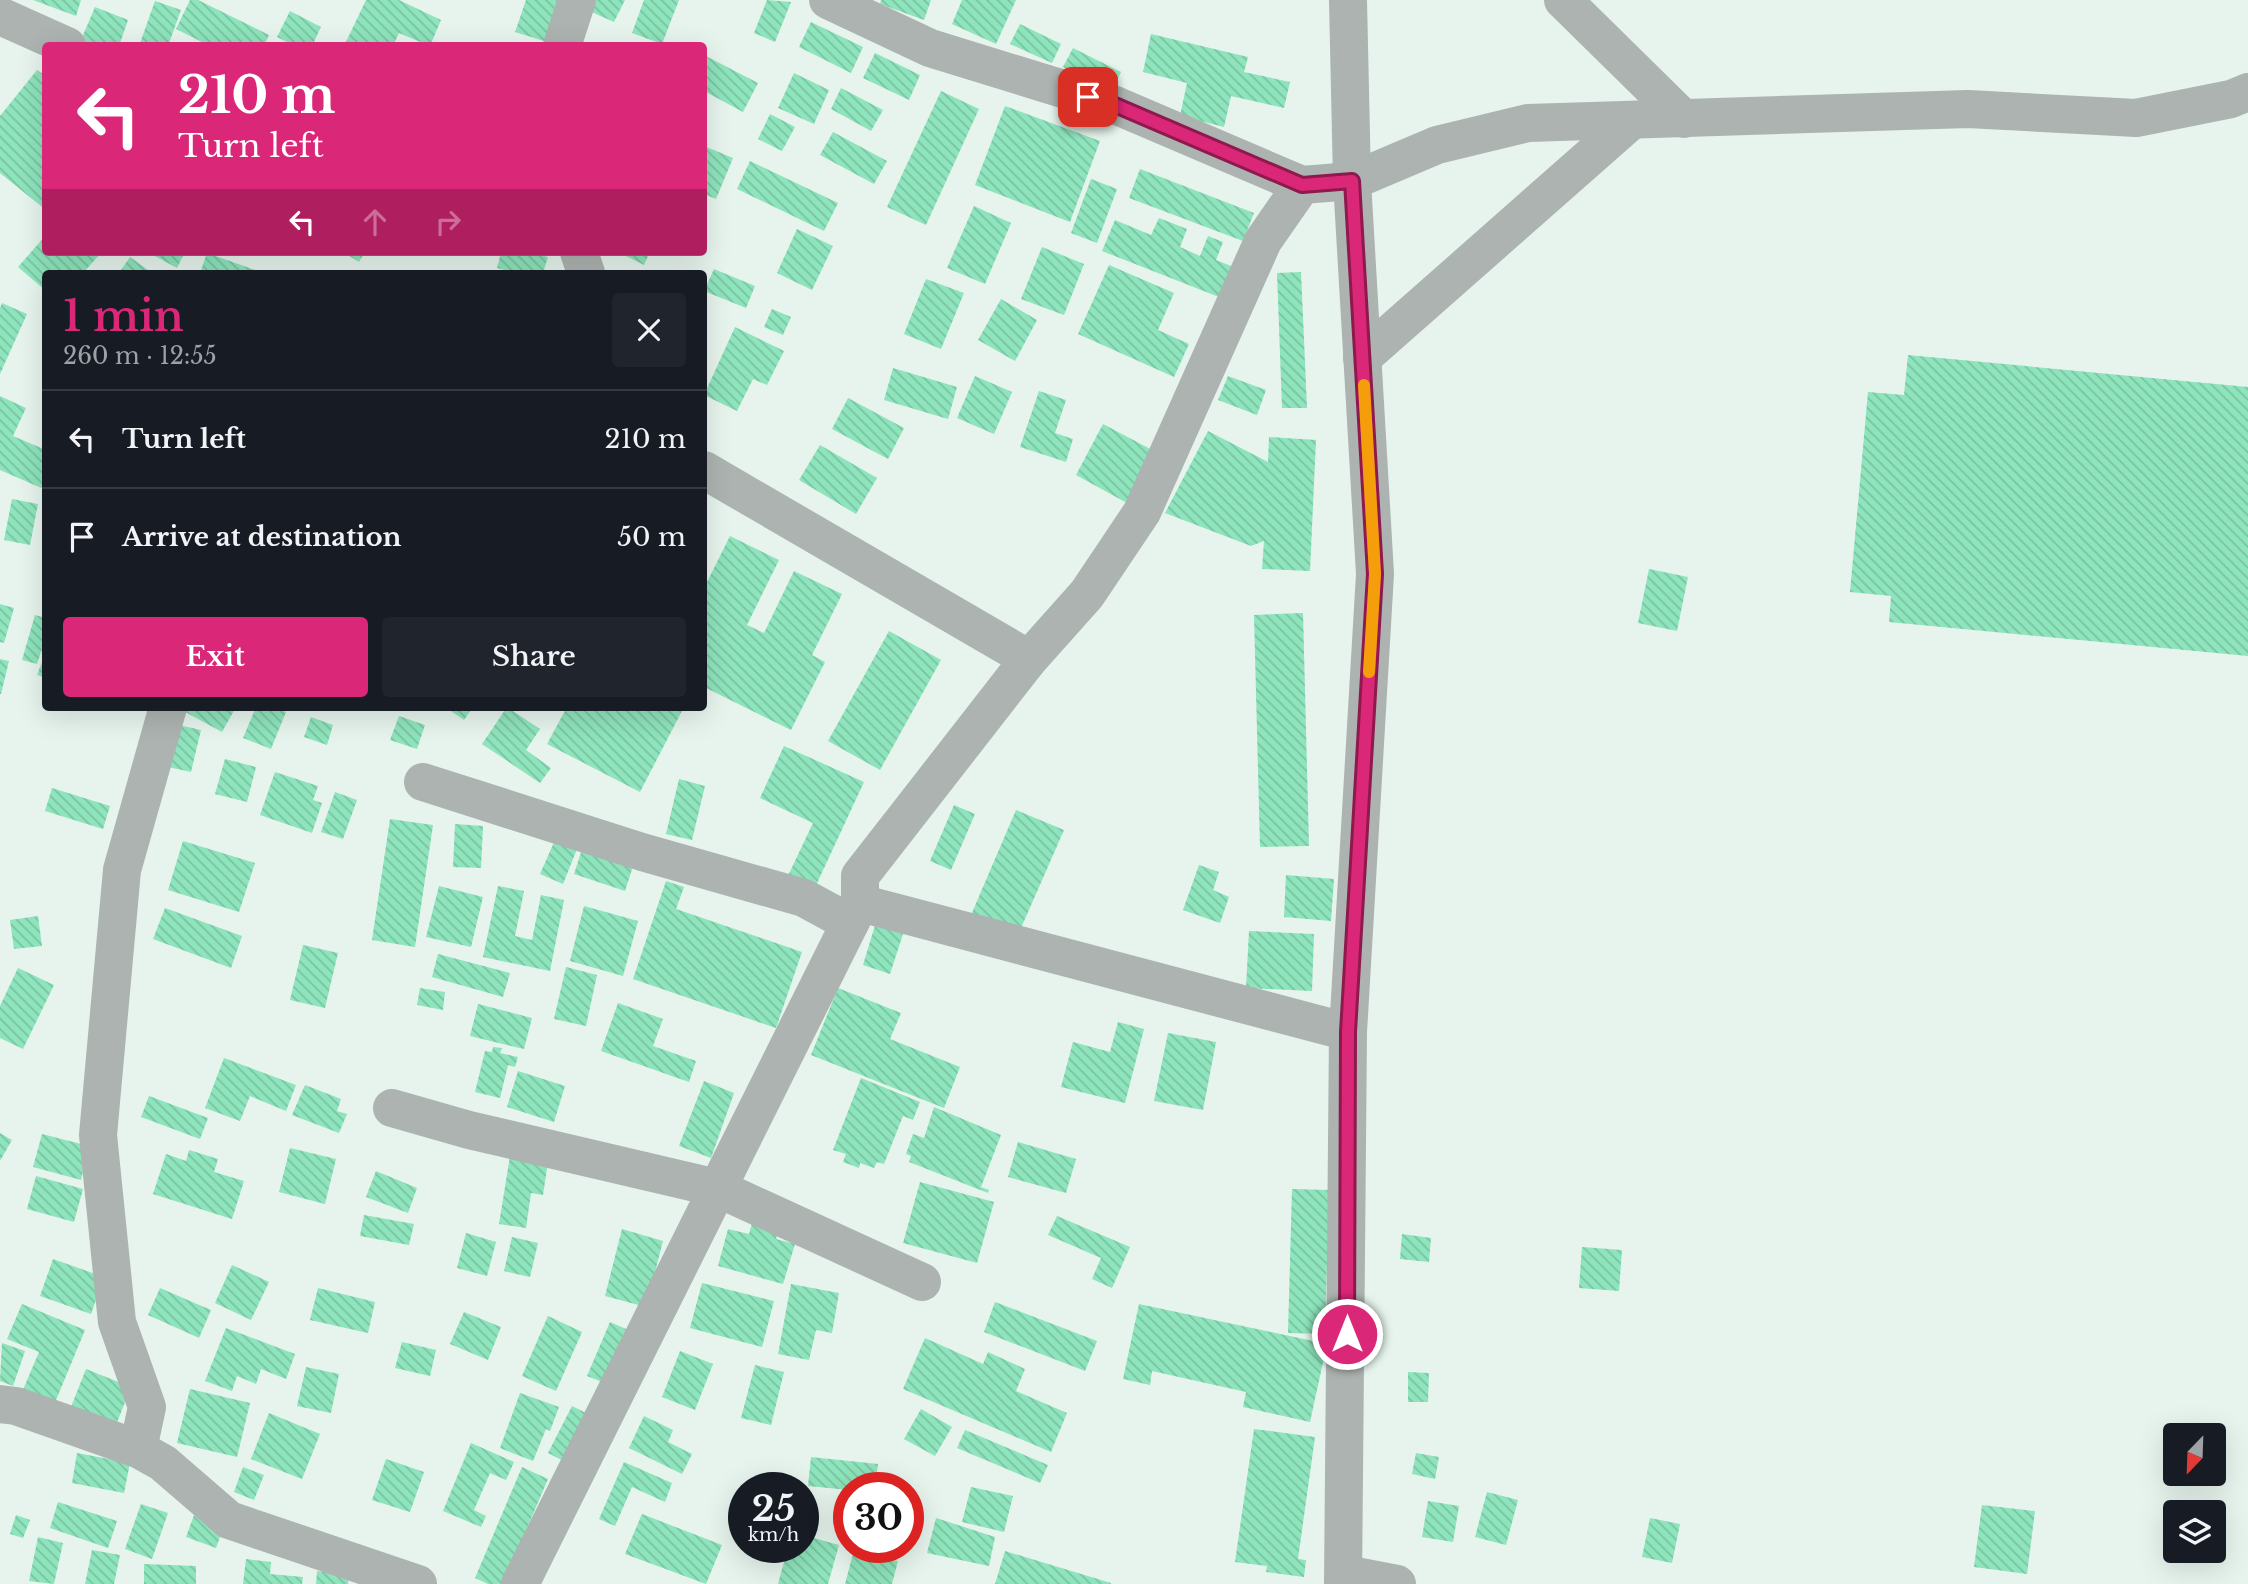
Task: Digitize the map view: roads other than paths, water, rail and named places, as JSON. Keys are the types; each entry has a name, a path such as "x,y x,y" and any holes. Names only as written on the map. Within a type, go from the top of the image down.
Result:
{"street":[{"path":"563,42 578,0"},
{"path":"828,0 930,48 1115,105 1302,185 1352,181 1437,145 1528,123 1968,109 2136,118 2231,99 2248,92"},
{"path":"1348,0 1352,181 1375,574 1348,1032 1344,1579 1397,1584"},
{"path":"1563,0 1684,118"},
{"path":"0,16 58,42"},
{"path":"1362,358 1632,120"},
{"path":"520,1584 855,913 860,876 1029,659 1087,594 1142,512 1263,241 1302,185"},
{"path":"707,472 1029,659"},
{"path":"138,1449 147,1407 117,1322 98,1135 122,870 167,711"},
{"path":"424,782 642,852 855,913 1348,1032"},
{"path":"392,1108 469,1130 717,1188 922,1282"},
{"path":"0,1404 16,1406 138,1449 163,1463 229,1520 418,1584"}]}
